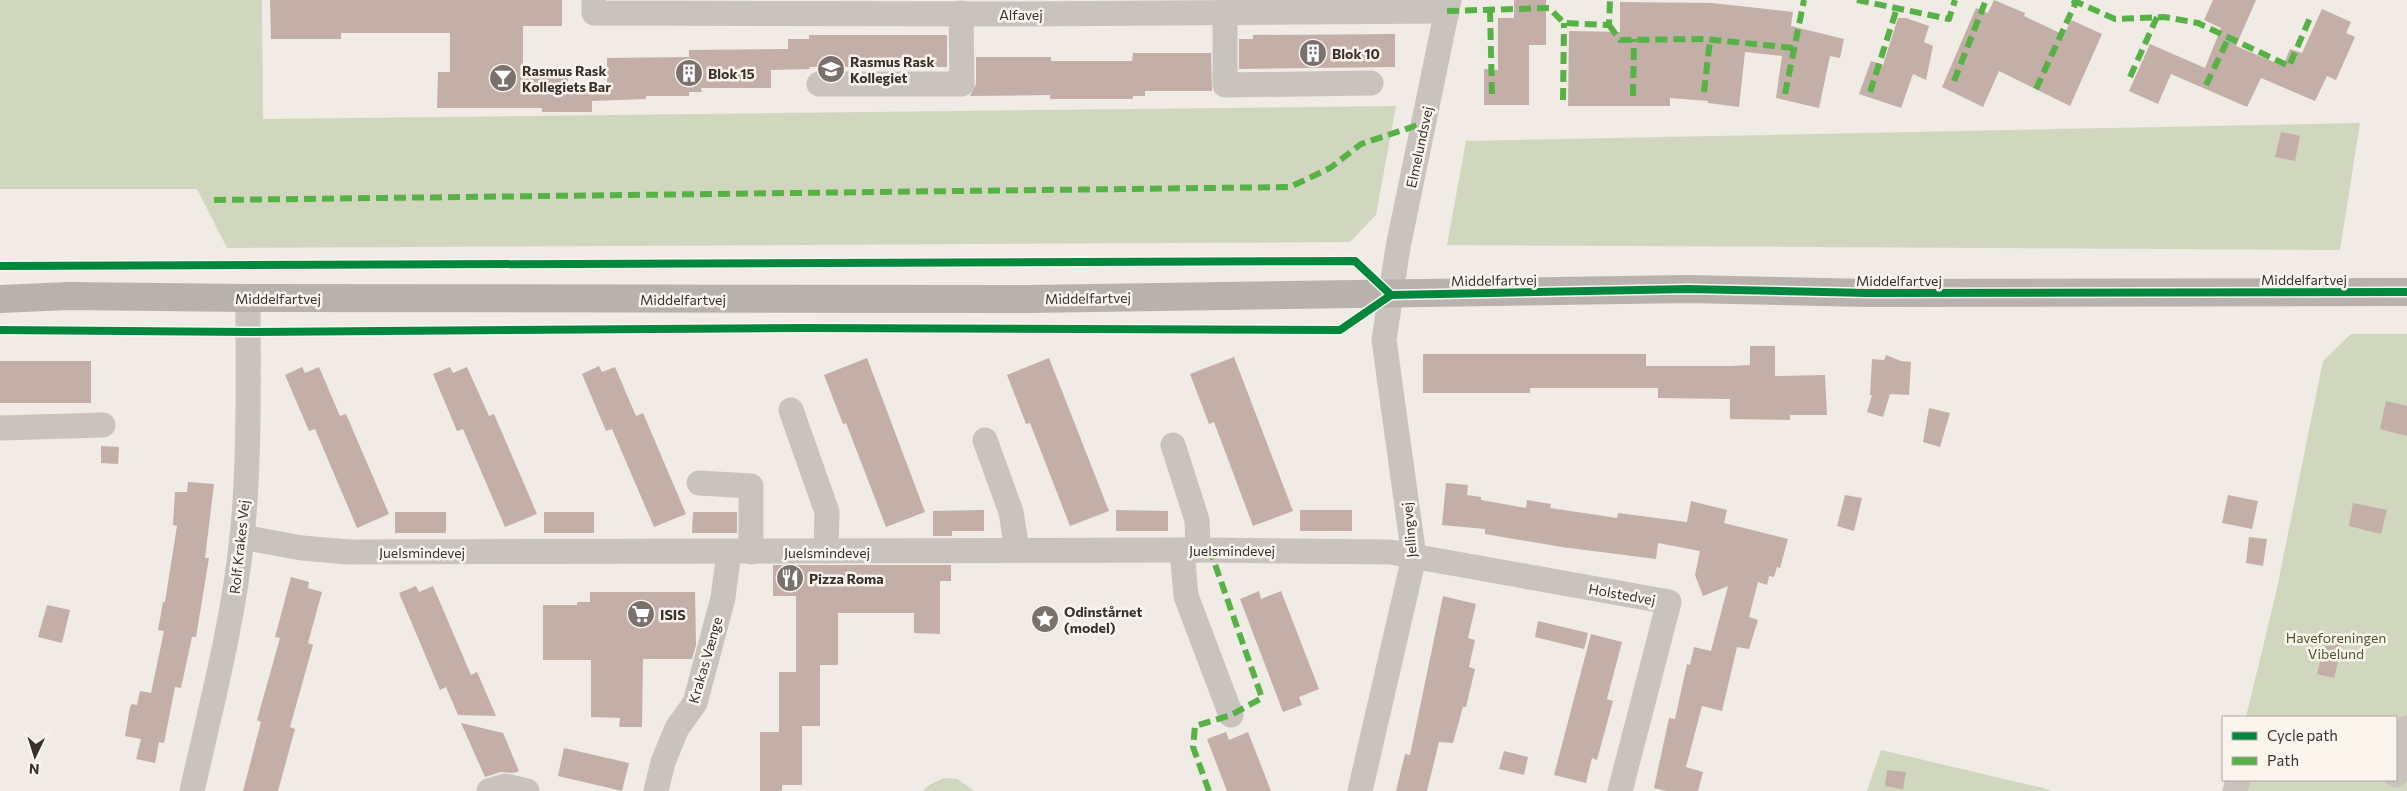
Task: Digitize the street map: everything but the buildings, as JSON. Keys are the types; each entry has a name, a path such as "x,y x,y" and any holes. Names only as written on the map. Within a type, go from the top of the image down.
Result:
{"main road":[{"name":"Middelfartvej","path":"0,299 69,296 1029,299 1688,289 1868,293 2407,292"},
{"name":"Middelfartvej","path":"0,291 69,296"}],"street":[{"name":"Alfavej","path":"594,6 961,14 1024,7 1146,6 1225,12 1448,5"},
{"name":"Elmelundsvej","path":"1391,295 1398,248 1448,5"},
{"path":"1225,12 1225,85 1371,83"},
{"path":"819,84 962,84 961,14"},
{"name":"Jellingvej","path":"1360,791 1414,557 1384,340 1391,295"},
{"name":"Rolf Krakes Vej","path":"192,791 231,620 242,537 248,449 248,298"},
{"path":"791,410 827,512 826,551"},
{"path":"0,428 103,425"},
{"path":"985,440 1011,512 1017,550"},
{"path":"1173,445 1197,520 1190,550 1186,596 1231,715"},
{"name":"Krakas Vænge","path":"656,791 663,762 678,728 695,703 723,598 740,552 751,486 699,483"},
{"name":"Juelsmindevej","path":"242,537 302,548 348,552 1190,550 1390,552 1414,557"},
{"name":"Holstedvej","path":"1414,557 1669,602 1620,791"},
{"path":"2397,771 2407,728"},
{"path":"489,791 505,786 526,791"}],"green space":[{"path":"0,0 262,0 263,119 1396,106 1376,215 1350,242 227,248 197,189 0,189"},
{"path":"2360,123 2340,250 1447,245 1466,141"},
{"name":"Haveforeningen Vibelund","path":"2351,334 2407,334 2407,791 2229,791 2231,781 2397,781 2397,716 2246,716 2276,593 2323,361"},
{"path":"1881,750 2043,788 2052,791 1867,791"},
{"path":"944,778 957,779 975,791 923,791 929,785"}],"marked path":[{"path":"1447,11 1549,8 1564,23 1609,25 1610,0"},
{"path":"1785,94 1804,0"},
{"path":"1857,0 1949,19 1955,0"},
{"path":"1954,81 1986,0"},
{"path":"2072,0 2115,19 2164,17 2198,23 2289,66 2310,18"},
{"path":"2036,89 2076,2"},
{"path":"1870,92 1897,8"},
{"path":"1490,10 1492,95"},
{"path":"2130,77 2157,17"},
{"path":"1563,100 1564,23"},
{"path":"1609,25 1620,40 1704,39 1794,48"},
{"path":"2206,85 2229,37"},
{"path":"1633,96 1634,39"},
{"path":"1704,92 1710,40"},
{"path":"214,200 1290,187 1330,168 1361,144 1424,123"},
{"path":"1209,791 1193,747 1195,726 1231,715 1262,698 1210,550"}],"cycle path":[{"path":"0,266 1355,261 1391,295"},
{"path":"1391,295 1688,289 1868,293 2407,292"},
{"path":"0,330 248,332 802,328 1340,330 1391,295"}],"place":[{"name":"Blok 10","path":"1313,53"},
{"name":"Rasmus Rask Kollegiet","path":"831,69"},
{"name":"Blok 15","path":"689,73"},
{"name":"Rasmus Rask Kollegiets Bar","path":"503,78"},
{"name":"Pizza Roma","path":"790,578"},
{"name":"ISIS","path":"641,614"},
{"name":"Odinstårnet (model)","path":"1045,619"}]}
